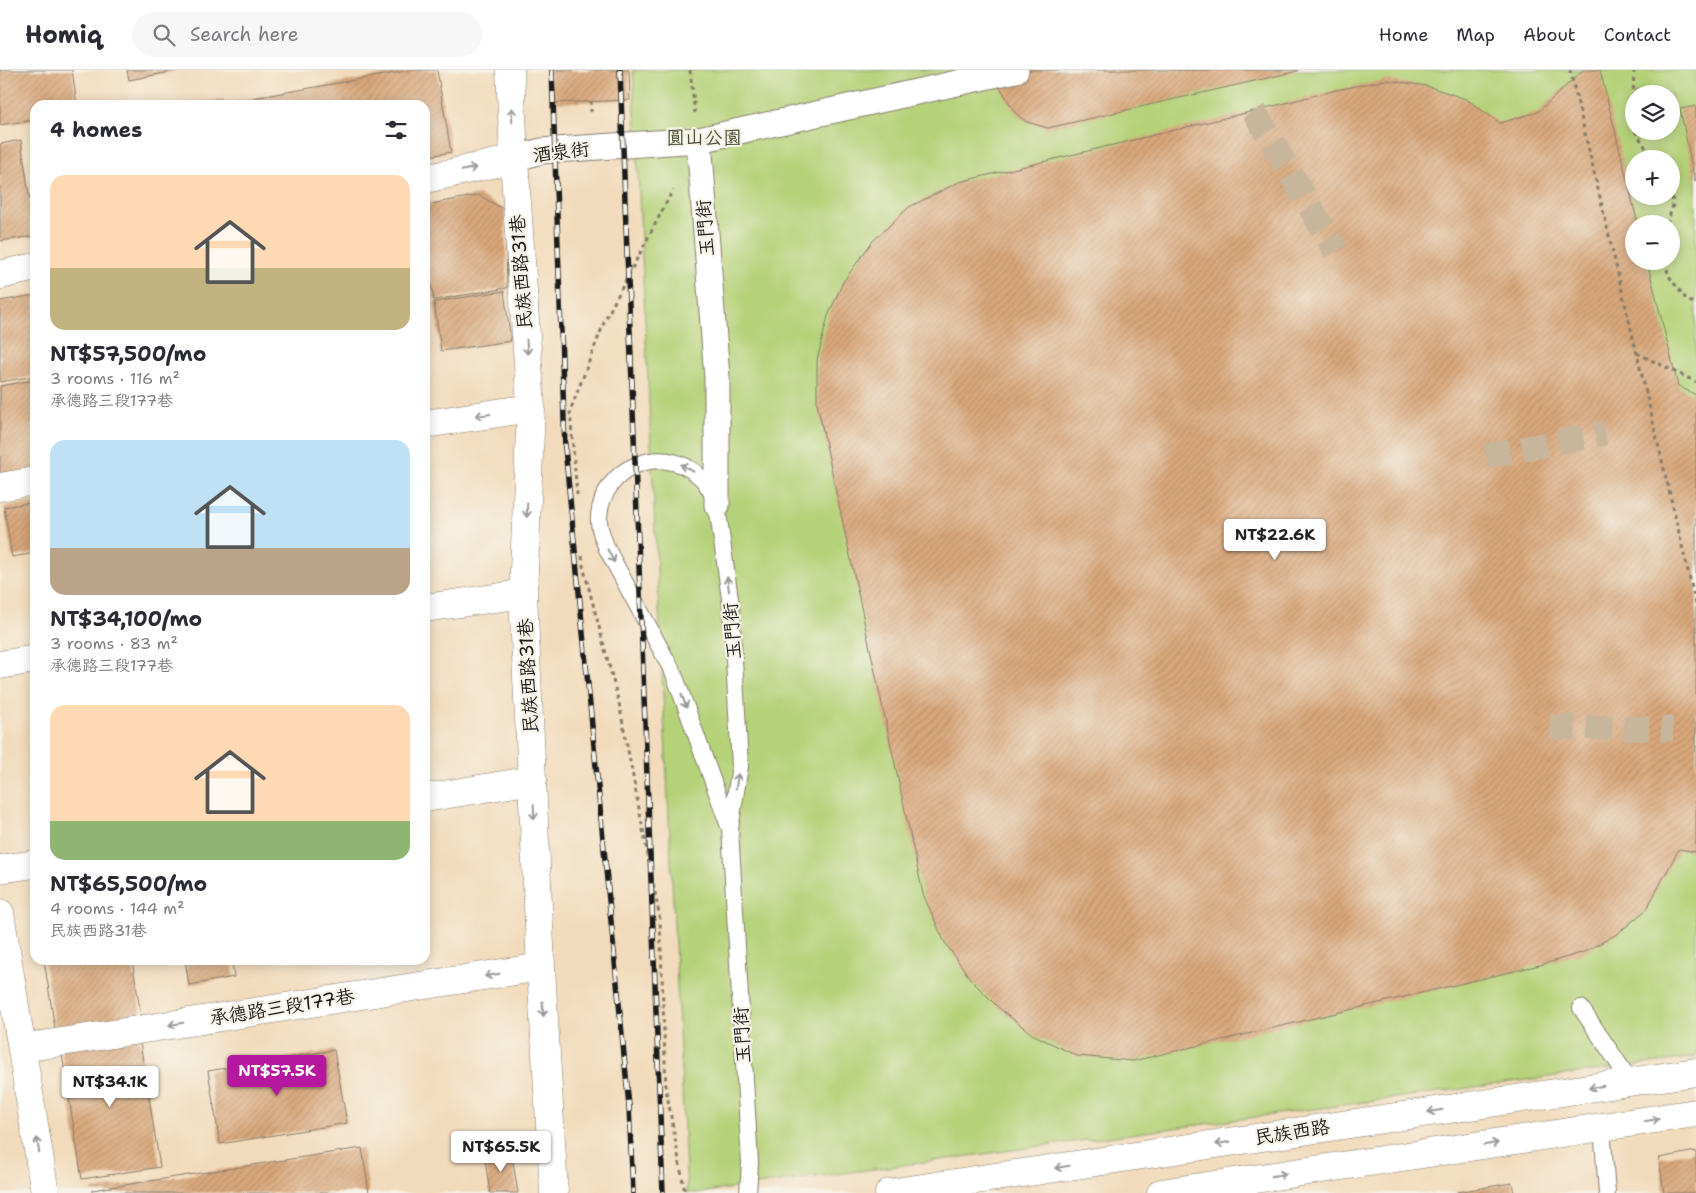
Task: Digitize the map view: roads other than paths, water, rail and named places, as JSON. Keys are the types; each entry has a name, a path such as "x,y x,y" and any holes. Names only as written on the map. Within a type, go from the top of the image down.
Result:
{"street":[{"name":"民族西路31巷","path":"510,70 514,159 531,408 524,594 540,967 554,1193"},
{"name":"酒泉街","path":"430,179 541,151 699,140 1016,70"},
{"name":"玉門街","path":"699,140 717,378 717,505"},
{"path":"0,275 30,268"},
{"path":"430,423 531,408"},
{"path":"0,487 30,482"},
{"path":"430,607 524,594"},
{"path":"0,665 30,660"},
{"path":"430,797 533,780"},
{"path":"0,869 30,865"},
{"path":"0,913 45,1193"},
{"name":"承德路三段177巷","path":"23,1048 540,967"},
{"name":"民族西路","path":"889,1193 1696,1072"},
{"path":"1161,1193 1696,1113"}],"lane":[{"path":"717,505 710,489 700,476 686,466 670,461 653,460 636,464 622,473 610,485 602,500 599,517 601,533 607,549 674,674 730,829"},
{"name":"玉門街","path":"717,505 731,606 740,766 730,829 750,1163 748,1193"},
{"path":"1581,1008 1631,1082"},
{"path":"1602,1127 1607,1193"}],"tunnel":[{"path":"1254,111 1336,251"},
{"path":"1486,456 1605,433"},
{"path":"1550,727 1673,729"}],"railway":[{"path":"552,70 565,448 629,1106 633,1193"},
{"path":"620,70 663,1193"}],"park label":[{"name":"圓山公園","path":"704,137"}]}
